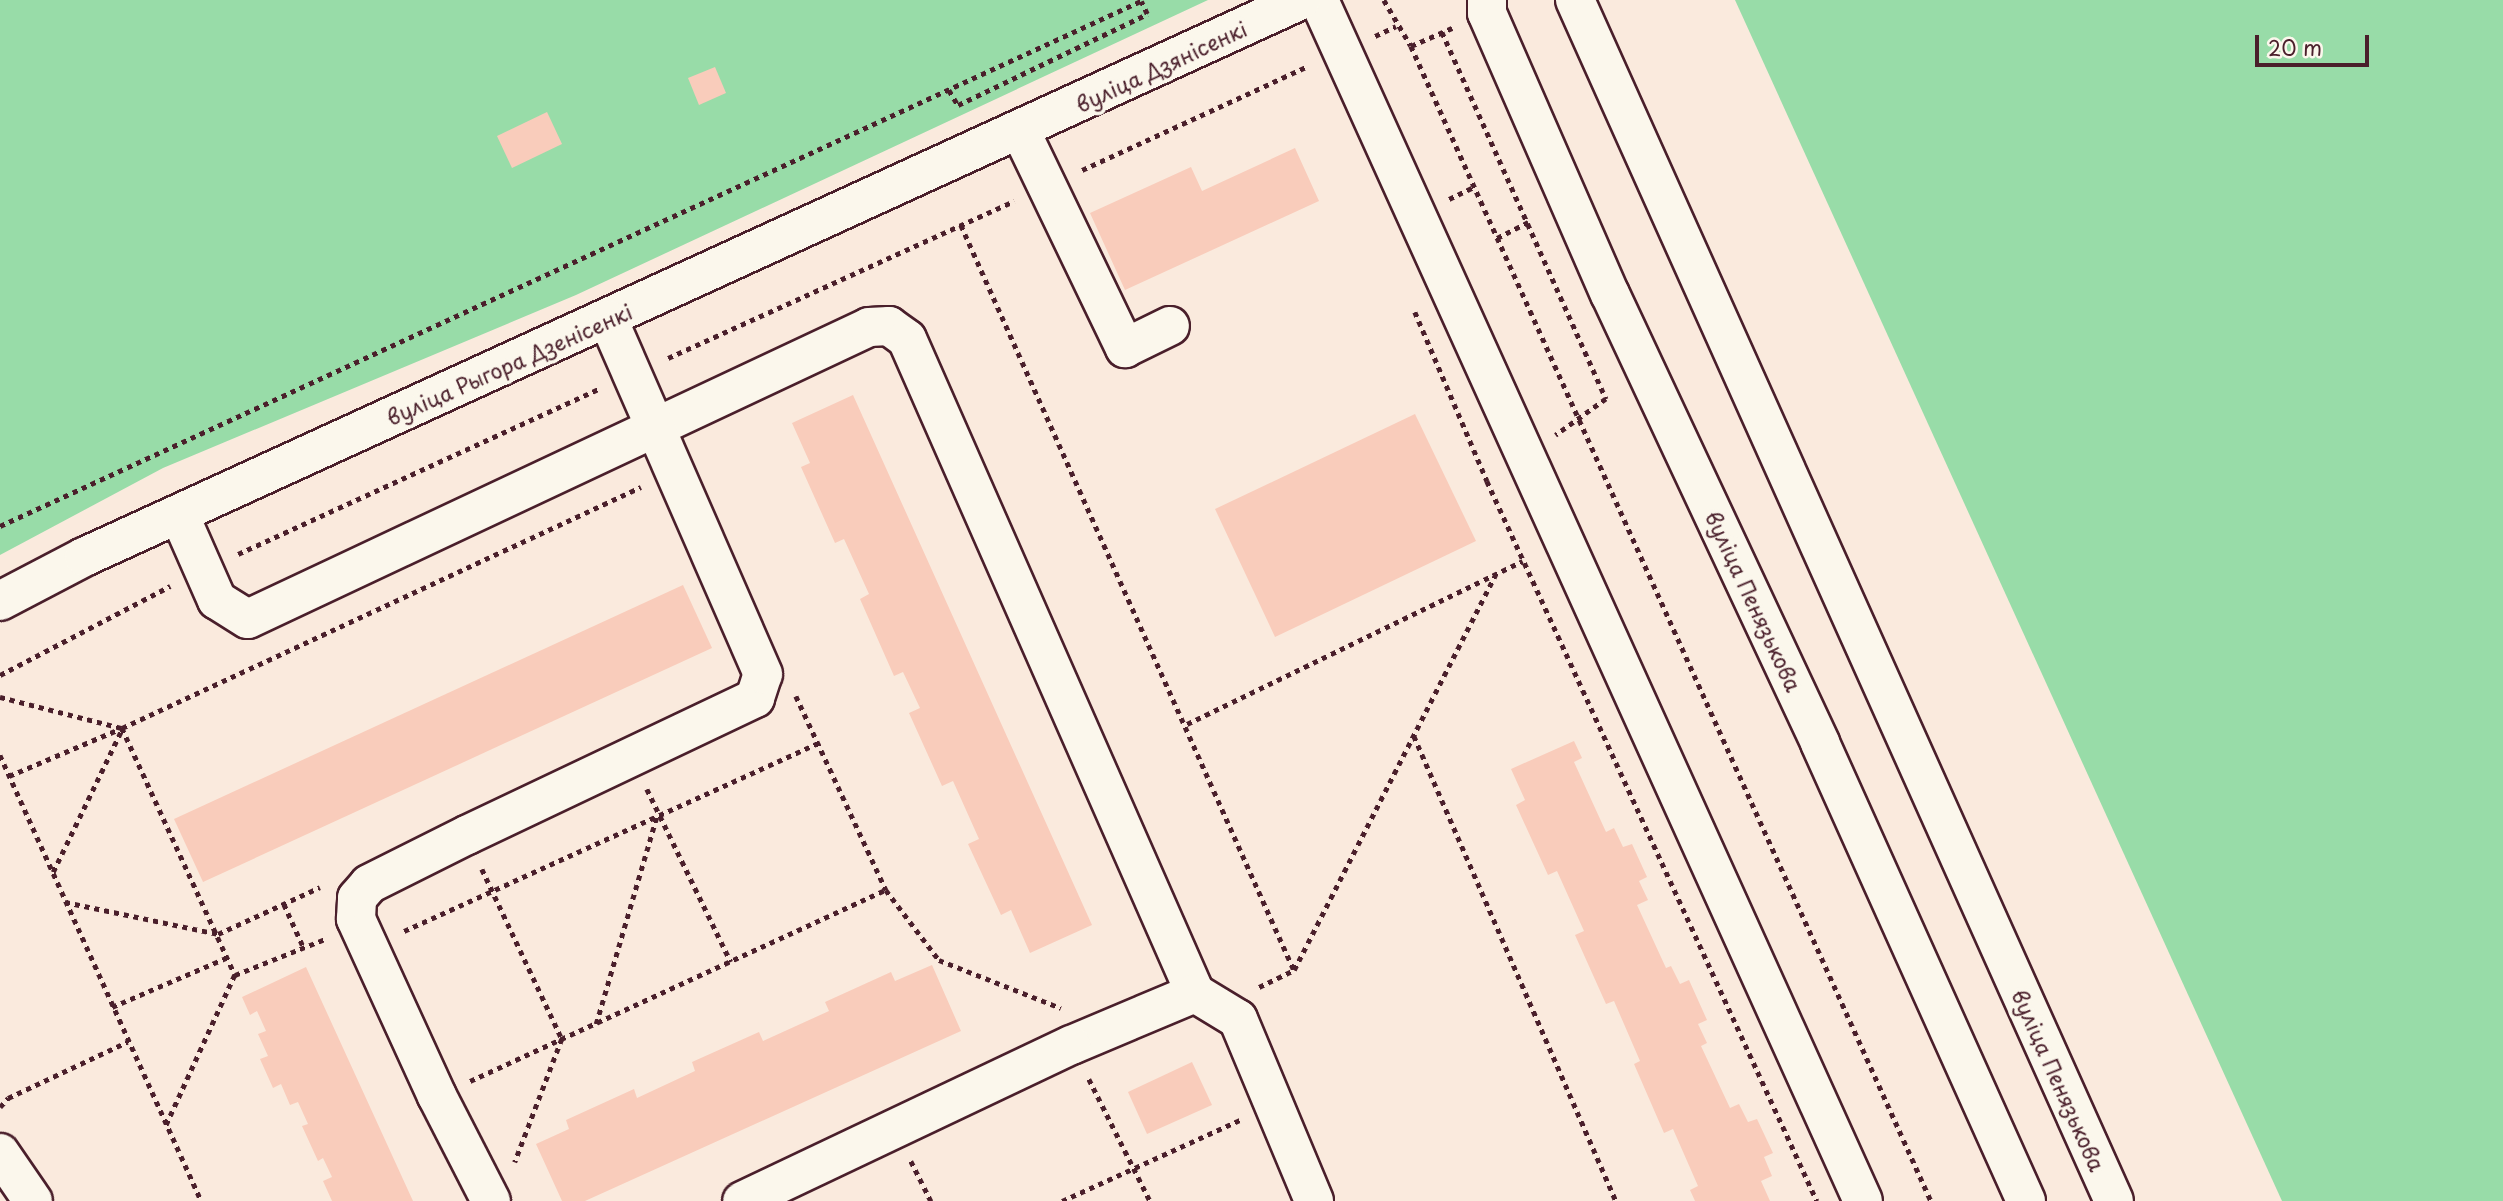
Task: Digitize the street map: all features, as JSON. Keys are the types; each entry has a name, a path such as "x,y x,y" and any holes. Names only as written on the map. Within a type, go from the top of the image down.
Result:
{"street":[{"name":"вуліца Дзянісенкі","path":"1021,132 1301,0"},
{"path":"1319,0 1863,1201"},
{"name":"вуліца Пенязькова","path":"1487,0 1487,13 1609,294 1820,743 2026,1201"},
{"name":"вуліца Пенязькова","path":"1575,0 2114,1201"},
{"path":"1021,132 1125,348 1170,326"},
{"name":"вуліца Рыгора Дзенісенкі","path":"0,601 179,514 1021,132"},
{"path":"501,1186 437,1096 356,919 358,898 369,884 467,835 634,759 755,698 763,674 677,471 608,319"},
{"path":"179,514 217,600 248,619 869,327 889,326 907,339 1195,993 1238,1019 1314,1201"},
{"path":"742,1201 1071,1045 1195,993"},
{"path":"0,1153 33,1201"}],"path":[{"path":"1384,0 1396,26 1411,46 1577,422 1931,1201"},
{"path":"0,526 1142,1 1147,14 958,105 949,90"},
{"path":"0,675 85,627 204,570 1396,26"},
{"path":"1411,46 1455,26"},
{"path":"1443,32 1606,399 1577,422"},
{"path":"1497,238 1528,222"},
{"path":"961,225 1187,724 1294,970"},
{"path":"9,776 122,728 677,471"},
{"path":"1187,724 1523,561"},
{"path":"1238,1019 1255,989 1294,970 1495,575"},
{"path":"794,693 886,890 939,960 1111,1027"},
{"path":"0,697 122,728"},
{"path":"52,873 122,728"},
{"path":"122,728 235,975 165,1128"},
{"path":"1413,735 1616,1201"},
{"path":"369,947 817,744"},
{"path":"0,755 165,1128 201,1201"},
{"path":"634,759 658,815 731,961"},
{"path":"596,1024 658,815"},
{"path":"467,835 562,1039 501,1186"},
{"path":"65,902 218,934 322,887"},
{"path":"437,1096 886,890"},
{"path":"284,904 303,946"},
{"path":"112,1007 226,958"},
{"path":"1046,1002 1071,1045 1150,1201"},
{"path":"0,1107 8,1098 127,1042"},
{"path":"1062,1201 1242,1119"}],"green space":[{"path":"0,0 1208,0 576,295 163,468 0,555"},
{"path":"1735,0 2503,0 2503,1201 2282,1201"}],"building":[{"path":"715,67 726,93 699,105 688,78"},
{"path":"547,112 562,144 512,168 497,136"},
{"path":"1295,148 1319,201 1125,290 1090,213 1191,167 1202,191"},
{"path":"853,395 1092,925 1030,953 1011,910 1001,915 968,844 979,839 953,781 942,786 909,713 920,708 903,672 894,676 860,599 869,594 844,539 835,543 801,467 810,463 792,423"},
{"path":"1415,414 1476,541 1275,637 1215,509"},
{"path":"683,585 712,648 203,882 174,819"},
{"path":"1574,741 1582,758 1574,762 1606,832 1614,828 1623,847 1632,844 1647,877 1639,881 1648,900 1637,905 1666,968 1671,966 1680,984 1689,980 1707,1020 1698,1024 1707,1043 1701,1046 1730,1108 1739,1104 1748,1122 1757,1119 1773,1153 1764,1157 1772,1176 1761,1181 1770,1201 1695,1201 1690,1190 1698,1186 1673,1129 1664,1133 1634,1064 1640,1061 1614,1001 1606,1004 1575,935 1584,931 1557,871 1548,875 1516,805 1525,800 1511,769"},
{"path":"932,965 961,1031 585,1201 562,1201 536,1144 569,1129 566,1120 634,1089 637,1098 695,1071 692,1062 759,1032 763,1041 829,1011 825,1002 891,972 895,981"},
{"path":"306,967 413,1201 332,1201 323,1181 332,1177 323,1158 318,1161 302,1126 308,1124 298,1102 290,1105 281,1084 273,1088 260,1059 268,1056 258,1034 266,1031 257,1011 250,1015 242,997"},
{"path":"1192,1062 1212,1105 1147,1134 1128,1092"}]}
